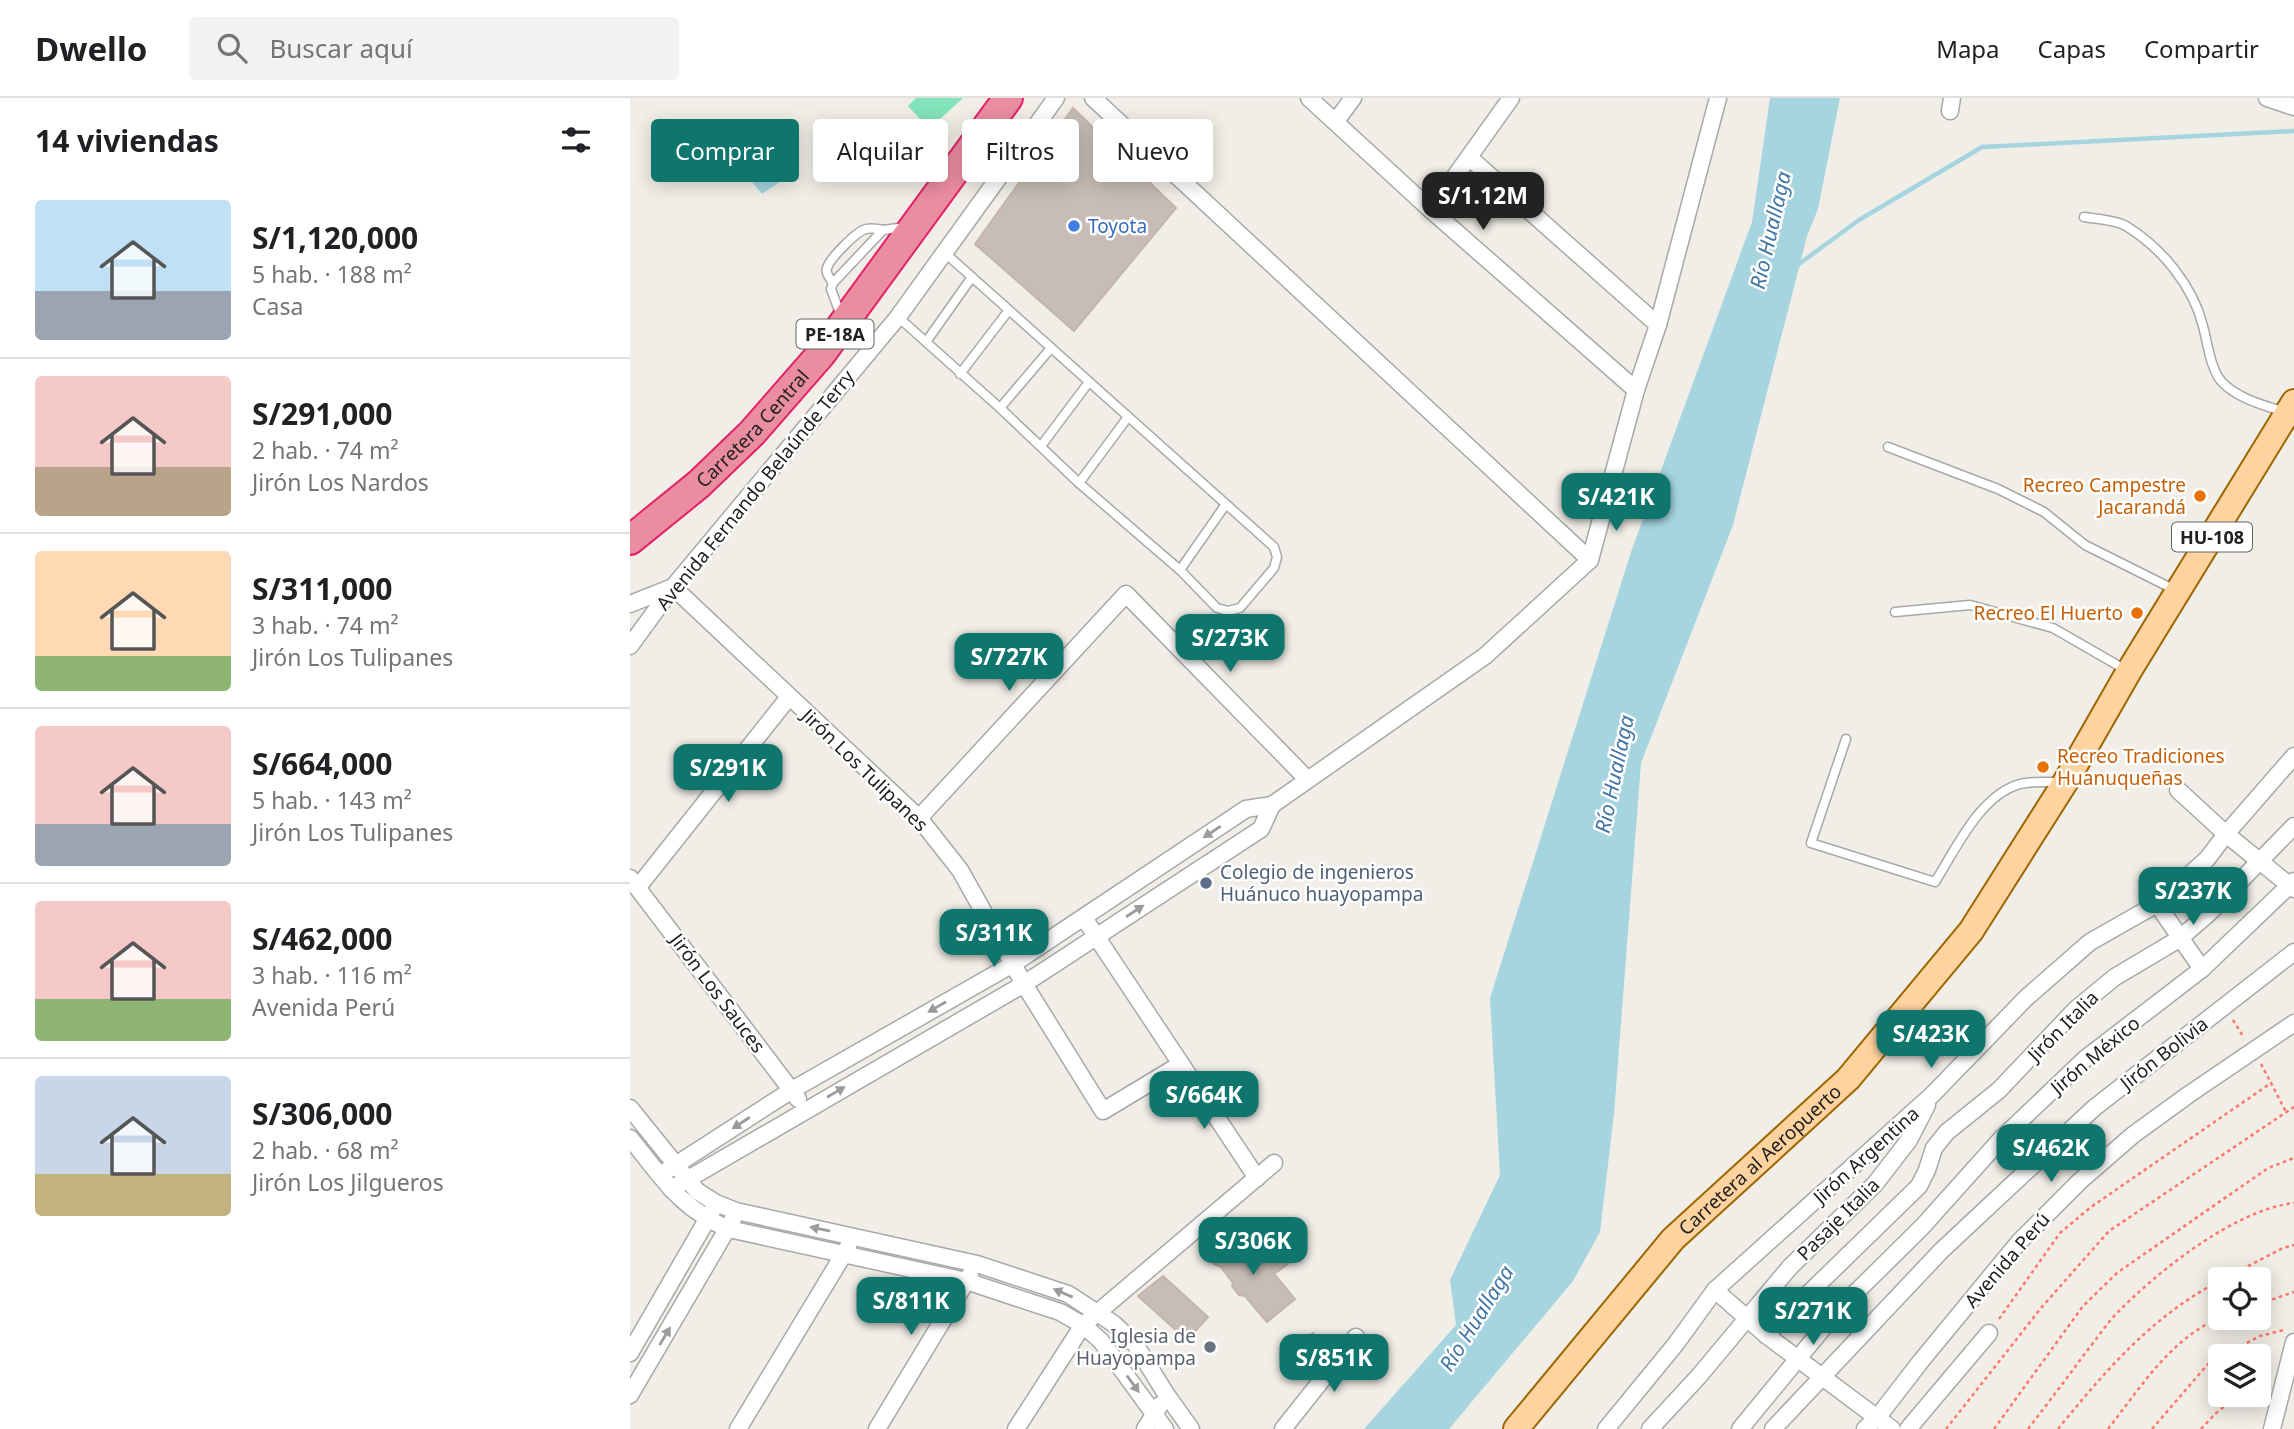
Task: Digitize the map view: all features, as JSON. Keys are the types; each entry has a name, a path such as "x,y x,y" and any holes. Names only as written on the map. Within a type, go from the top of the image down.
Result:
{"highway":[{"name":"Carretera Central","path":"630,540 699,484 751,433 821,354 1008,98"}],"main road":[{"name":"HU-108","path":"2129,671 2291,407"},
{"name":"Carretera al Aeropuerto","path":"1516,1429 1672,1239 1848,1079 1971,931 2066,781 2129,671"}],"street":[{"name":"Avenida Fernando Belaúnde Terry","path":"630,646 673,587 898,317 1056,98"},
{"path":"1093,98 1590,560"},
{"path":"1309,98 1431,210 1636,390"},
{"path":"1336,121 1353,98"},
{"path":"1431,210 1511,98"},
{"path":"660,1175 792,1090 1013,964 1246,809 1272,805 1485,656 1590,560 1636,390 1658,325 1718,98"},
{"path":"2267,98 2294,107"},
{"path":"1470,158 1658,325"},
{"path":"630,604 673,587"},
{"name":"Jirón Los Tulipanes","path":"673,587 919,818 960,870 1024,984 1103,1111 1181,1064"},
{"path":"919,818 1126,594 1307,779"},
{"path":"634,882 789,697"},
{"name":"Jirón Argentina","path":"1606,1429 1675,1345 1715,1290 1932,1095 2025,998 2090,942 2157,904 2207,859 2294,756"},
{"path":"2178,790 2226,834 2293,885"},
{"path":"671,1189 1024,984 1261,829 1272,805"},
{"name":"Jirón Italia","path":"1766,1335 1919,1186 1934,1148 1947,1132 1999,1090 2076,1009 2115,977 2179,939 2208,914 2294,826"},
{"name":"Jirón Los Sauces","path":"634,882 805,1110"},
{"name":"Jirón México","path":"1740,1429 1838,1310 1922,1227 2001,1139 2086,1058 2202,969 2293,885"},
{"path":"2157,904 2202,969"},
{"path":"1084,918 1257,1178"},
{"name":"Jirón Bolivia","path":"1773,1429 1941,1251 2094,1108 2294,952"},
{"name":"Avenida Perú","path":"1870,1424 2019,1242 2080,1181 2133,1135 2294,1023"},
{"name":"Pasaje Italia","path":"1650,1429 1699,1376 1790,1267 1875,1184 1909,1140 1932,1095"},
{"path":"630,1108 697,1191 716,1203 736,1211 977,1264 1068,1294 1114,1324 1135,1344 1166,1394 1192,1429"},
{"path":"630,1138 684,1203 709,1221 729,1228 966,1281 1060,1312 1083,1325 1101,1341 1165,1429"},
{"path":"1016,1429 1083,1325 1275,1163"},
{"path":"630,1353 709,1221 716,1203"},
{"path":"630,1395 729,1228 736,1211"},
{"path":"738,1429 855,1236"},
{"path":"877,1429 977,1264"},
{"path":"1715,1290 1766,1335 1822,1378 1870,1424 1892,1429"},
{"path":"1908,1429 1989,1333"},
{"path":"1283,1429 1356,1337"},
{"path":"2272,1429 2294,1342"},
{"path":"1145,1429 1166,1394"}],"lane":[{"path":"2084,216 2124,225 2164,257 2188,288 2201,317 2220,381 2243,397 2291,407"},
{"path":"833,283 827,268 857,233 867,228 883,230 914,226"},
{"path":"844,322 831,289 833,283 883,230"},
{"path":"898,317 1079,483 1180,570 1217,608 1228,611 1240,608 1275,568 1277,557 1274,547 944,253"},
{"path":"926,342 972,277"},
{"path":"960,374 1009,310"},
{"path":"1000,408 1051,348"},
{"path":"1041,446 1089,382"},
{"path":"1079,483 1128,417"},
{"path":"1888,447 1998,489 2033,506 2085,545 2179,592"},
{"path":"1180,570 1226,505"},
{"path":"1895,612 1960,605 1999,612 2053,628 2129,671"},
{"path":"1846,739 1811,843 1935,882 1981,809 2003,792 2021,783 2066,781"}],"path":[{"path":"2224,1006 2253,1051 2286,1112"},
{"path":"1989,1333 2060,1233 2091,1207 2271,1083"},
{"path":"1946,1429 2041,1308 2109,1231 2294,1107"},
{"path":"1994,1429 2083,1306 2117,1273 2268,1168 2294,1158"},
{"path":"2028,1429 2115,1315 2152,1282 2200,1243 2279,1205 2294,1203"},
{"path":"2247,1267 2294,1245"},
{"path":"2058,1429 2099,1378 2133,1343 2165,1316 2208,1289"},
{"path":"2271,1300 2294,1292"},
{"path":"2108,1429 2162,1359 2184,1338 2208,1324"},
{"path":"2245,1344 2260,1336 2294,1328"},
{"path":"2152,1429 2208,1364"},
{"path":"2201,1429 2223,1407"}],"green space":[{"path":"916,98 963,98 940,119 920,119 908,106"}],"water":[{"name":"Río Huallaga","path":"1770,98 1840,98 1818,209 1807,236 1733,525 1641,763 1614,1114 1600,1232 1573,1281 1449,1429 1364,1429 1456,1325 1450,1280 1500,1175 1490,998 1631,552 1752,222"},
{"path":"752,182 780,182 762,194"}],"building":[{"name":"Toyota","path":"1073,108 1093,127 1093,182 1149,182 1176,208 1074,331 975,244 1020,182 1079,182 1079,119 1065,119"},
{"path":"1218,1237 1230,1237 1238,1251 1248,1254 1258,1266 1280,1250 1289,1263 1274,1274 1295,1299 1267,1322 1245,1296 1239,1295 1221,1267 1214,1264 1207,1254 1206,1248"},
{"path":"1163,1276 1208,1317 1187,1340 1138,1296"},
{"path":"1313,1333 1326,1351 1292,1374 1280,1355"}],"waterway":[{"path":"1795,267 1859,220 1982,147 2294,131"}],"place":[{"name":"Toyota","path":"1074,226"},
{"name":"Recreo Campestre Jacarandá","path":"2200,496"},
{"name":"Recreo El Huerto","path":"2137,613"},
{"name":"Recreo Tradiciones Huanuqueñas","path":"2043,767"},
{"name":"Colegio de ingenieros Huánuco huayopampa","path":"1206,883"},
{"name":"Iglesia de Huayopampa","path":"1210,1347"}]}
